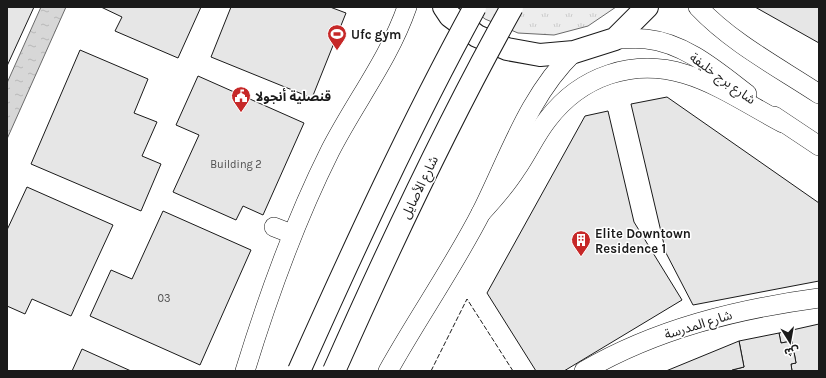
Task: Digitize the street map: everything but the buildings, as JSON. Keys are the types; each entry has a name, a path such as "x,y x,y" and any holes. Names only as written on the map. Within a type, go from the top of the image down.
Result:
{"main road":[{"path":"444,7 450,16 477,36 507,49 540,55 574,52 615,39 647,7"},
{"path":"299,371 375,203 474,7"},
{"name":"شارع الأصايل","path":"334,371 381,265 424,176 512,7"}],"street":[{"path":"245,371 292,234 330,151 388,52 407,7"},
{"path":"698,7 714,23 734,38 819,94"},
{"name":"شارع برج خليفة","path":"615,39 646,39 672,45 694,56 724,76 783,123 819,146"},
{"path":"388,371 481,213 542,90 558,67 574,52"},
{"path":"481,213 517,169 547,121 559,105 574,92 608,74 627,69 648,69 686,74 783,123"},
{"path":"274,226 292,234"},
{"name":"شارع المدرسة","path":"584,371 646,340 703,321 762,307 819,298"}],"green space":[{"path":"471,7 616,7 588,26 554,35 518,33 485,19"}],"water":[{"path":"41,7 66,7 7,139 7,83"}],"fence":[{"path":"431,371 467,299 513,371"}],"place":[{"name":"Ufc gym","path":"337,51"},
{"name":"قنصلية أنجولا","path":"241,113"},
{"name":"Elite Downtown Residence 1","path":"581,257"}]}
